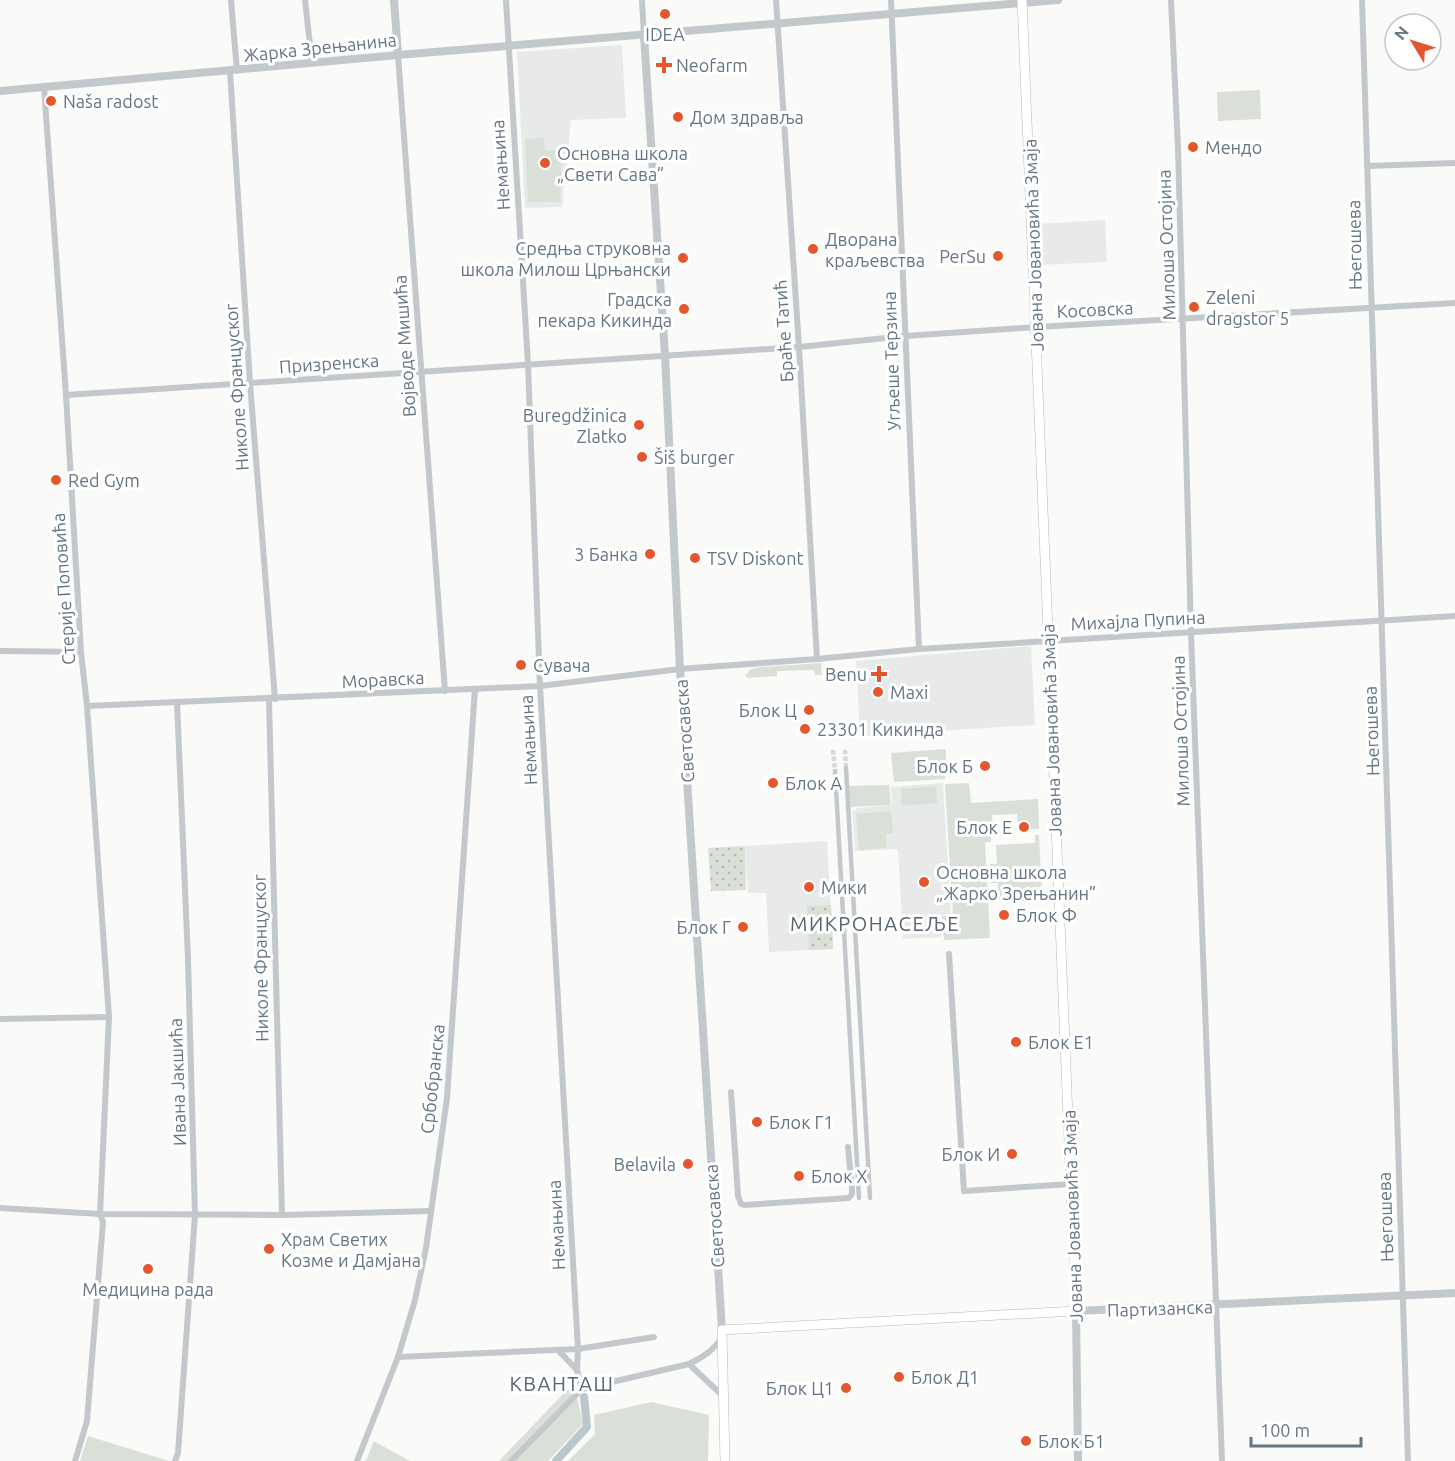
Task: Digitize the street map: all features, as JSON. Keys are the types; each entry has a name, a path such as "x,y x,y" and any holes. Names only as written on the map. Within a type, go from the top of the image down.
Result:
{"main road":[{"name":"Јована Јовановића Змаја","path":"1022,1 1076,1311"},
{"name":"Партизанска","path":"722,1333 1076,1311"},
{"name":"Светосавска","path":"722,1333 725,1461"}],"street":[{"name":"Николе Француског","path":"231,0 250,383 272,700 282,1215"},
{"path":"305,0 312,63"},
{"name":"Војводе Мишића","path":"394,0 445,691"},
{"name":"Немањина","path":"506,0 528,364 540,686 578,1349 577,1370 582,1389"},
{"name":"Светосавска","path":"642,0 665,355 680,669 722,1333"},
{"name":"Браће Татић","path":"776,0 817,659"},
{"name":"Угљеше Терзина","path":"891,0 919,649"},
{"name":"Жарка Зрењанина","path":"0,91 1022,1 1058,0"},
{"name":"Милоша Остојина","path":"1171,0 1183,320 1191,633 1222,1461"},
{"name":"Његошева","path":"1362,0 1408,1461"},
{"name":"Стерије Поповића","path":"44,87 66,395 81,652 87,706 109,1017 100,1214 103,1229 87,1421 75,1461"},
{"path":"1367,166 1455,163"},
{"name":"Косовска","path":"665,355 799,347 904,336 1037,327 1455,303"},
{"name":"Призренска","path":"66,395 665,355"},
{"name":"Михајла Пупина","path":"680,669 1047,640 1455,616"},
{"path":"0,651 81,652"},
{"name":"Моравска","path":"87,706 272,700 540,686 680,669"},
{"name":"Србобранска","path":"357,1461 398,1358 415,1300 426,1248 447,1098 475,689"},
{"name":"Ивана Јакшића","path":"176,1461 195,1215 188,959 177,702"},
{"path":"846,768 870,1198"},
{"path":"835,771 859,1198"},
{"path":"950,954 964,1191 1071,1184"},
{"path":"0,1019 109,1017"},
{"path":"731,1092 738,1196 741,1204 849,1198 852,1189 848,1147"},
{"path":"0,1208 100,1214 195,1215 430,1211"},
{"name":"Партизанска","path":"1076,1311 1455,1293"},
{"name":"Јована Јовановића Змаја","path":"1076,1311 1078,1461"},
{"path":"511,1461 582,1389 689,1364 714,1349 722,1333"},
{"path":"398,1358 578,1349 654,1337"},
{"name":"Немањина","path":"558,1350 577,1370"},
{"path":"689,1364 725,1398"}],"shaded area":[{"name":"Основна школа „Свети Сава”","path":"622,45 626,118 571,120 562,207 525,208 517,52"},
{"path":"1260,90 1261,119 1218,121 1217,92"},
{"path":"544,138 545,150 562,150 560,202 528,202 525,139"},
{"path":"1105,220 1107,262 1037,265 1035,224"},
{"path":"1031,646 1035,725 860,736 856,661"},
{"path":"821,663 822,675 815,675 814,670 777,671 777,676 748,678 745,676 751,669 762,667"},
{"path":"946,749 945,779 894,782 891,753"},
{"name":"Основна школа „Жарко Зрењанин”","path":"943,783 951,914 940,915 941,937 903,939 898,849 855,851 852,811 856,808 892,805 891,787"},
{"path":"969,783 971,803 1038,799 1039,829 1029,829 1028,821 1017,821 1017,814 992,815 991,842 985,842 990,938 944,940 942,916 953,915 945,784"},
{"path":"889,785 891,805 849,807 847,786"},
{"path":"936,786 937,803 902,806 901,789"},
{"path":"891,811 893,833 886,834 887,848 859,850 856,814"},
{"path":"1035,835 1039,835 1042,898 998,900 998,883 991,883 990,864 997,864 996,845 1035,843"},
{"path":"827,841 833,949 769,952 766,893 748,893 745,846"},
{"path":"745,846 746,890 711,891 708,848"},
{"path":"831,905 833,949 809,950 807,906"},
{"path":"575,1388 583,1424 548,1461 499,1461 566,1391"},
{"path":"651,1402 709,1415 708,1461 568,1461 595,1434 594,1415"},
{"path":"88,1436 169,1461 80,1461"},
{"path":"374,1441 379,1444 410,1461 366,1461"}],"waterway":[{"path":"556,1461 587,1427 584,1397"}],"tunnel":[{"path":"833,750 835,771"},
{"path":"845,750 846,768"}],"place":[{"name":"IDEA","path":"665,14"},
{"name":"Neofarm","path":"664,65"},
{"name":"Naša radost","path":"51,101"},
{"name":"Дом здравља","path":"678,117"},
{"name":"Мендо","path":"1193,147"},
{"name":"Основна школа „Свети Сава”","path":"545,163"},
{"name":"Дворана краљевства","path":"813,249"},
{"name":"PerSu","path":"998,256"},
{"name":"Средња струковна школа Милош Црњански","path":"683,258"},
{"name":"Zeleni dragstor 5","path":"1194,307"},
{"name":"Градска пекара Кикинда","path":"684,309"},
{"name":"Buregdžinica Zlatko","path":"639,425"},
{"name":"Šiš burger","path":"642,457"},
{"name":"Red Gym","path":"56,480"},
{"name":"3 Банка","path":"650,554"},
{"name":"TSV Diskont","path":"695,558"},
{"name":"Сувача","path":"521,665"},
{"name":"Benu","path":"879,674"},
{"name":"Maxi","path":"878,692"},
{"name":"Блок Ц","path":"809,710"},
{"name":"23301 Кикинда","path":"805,729"},
{"name":"Блок Б","path":"985,766"},
{"name":"Блок А","path":"773,783"},
{"name":"Блок Е","path":"1024,827"},
{"name":"Основна школа „Жарко Зрењанин”","path":"924,882"},
{"name":"Мики","path":"809,887"},
{"name":"Блок Ф","path":"1004,915"},
{"name":"Блок Г","path":"743,927"},
{"name":"Блок Е1","path":"1016,1042"},
{"name":"Блок Г1","path":"757,1122"},
{"name":"Блок И","path":"1012,1154"},
{"name":"Belavila","path":"688,1164"},
{"name":"Блок Х","path":"799,1176"},
{"name":"Храм Светих Козме и Дамјана","path":"269,1249"},
{"name":"Медицина рада","path":"148,1269"},
{"name":"Блок Д1","path":"899,1377"},
{"name":"Блок Ц1","path":"846,1388"},
{"name":"Блок Б1","path":"1026,1441"}],"district":[{"name":"МИКРОНАСЕЉЕ","path":"875,923"},
{"name":"КВАНТАШ","path":"562,1383"}]}
